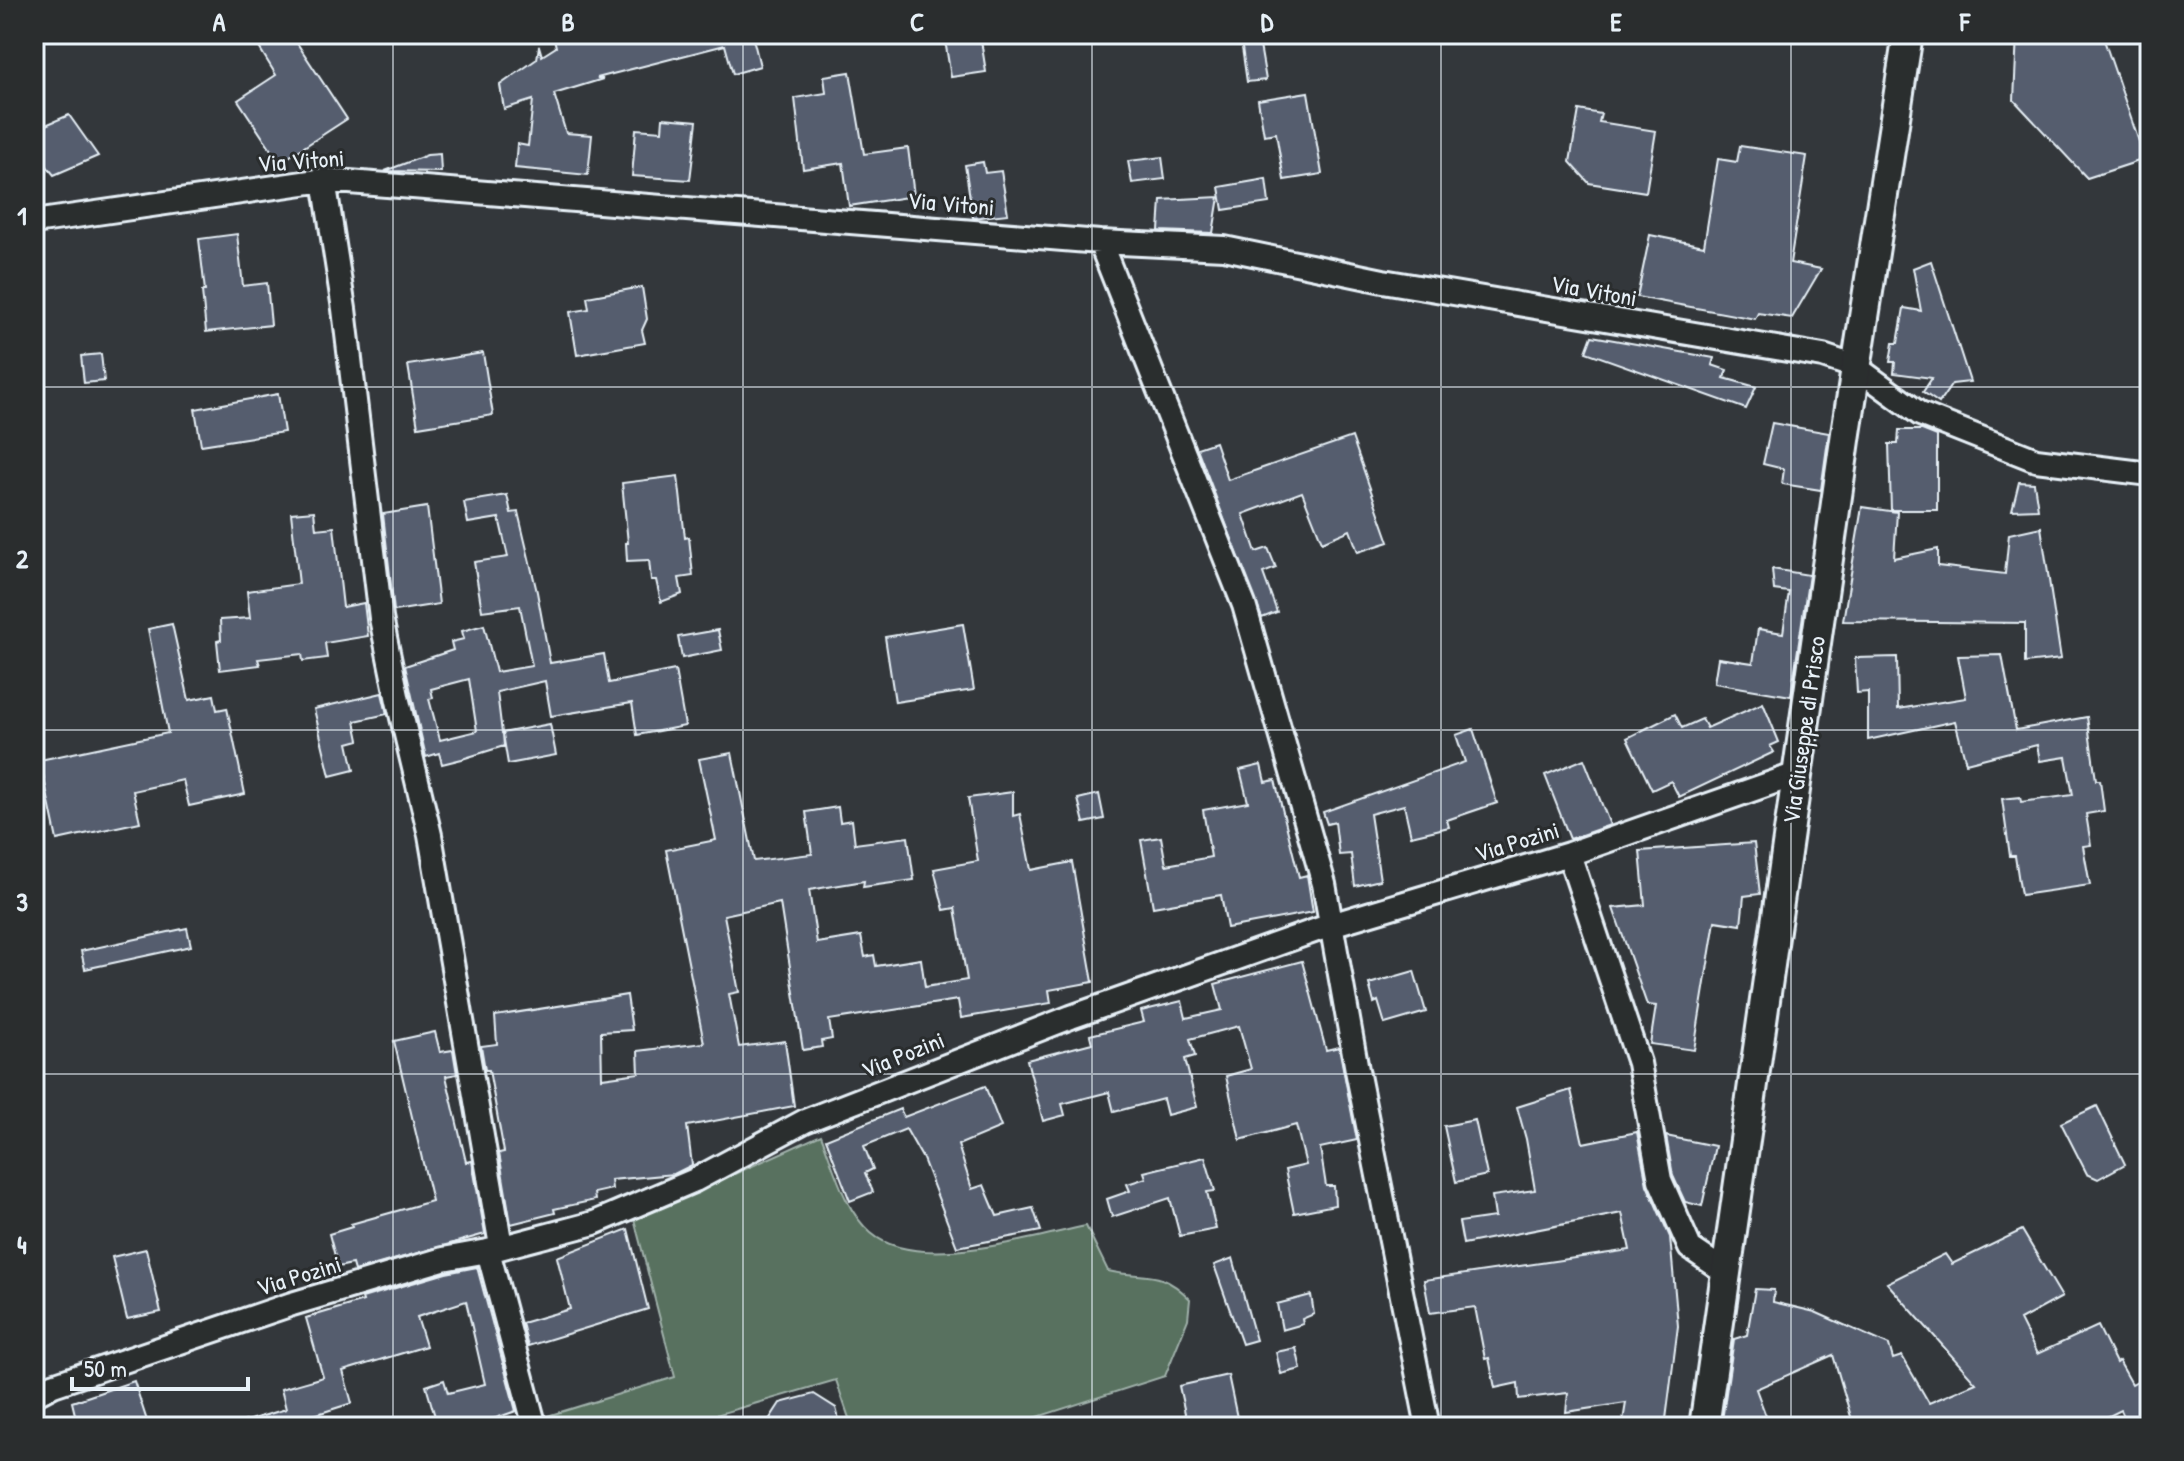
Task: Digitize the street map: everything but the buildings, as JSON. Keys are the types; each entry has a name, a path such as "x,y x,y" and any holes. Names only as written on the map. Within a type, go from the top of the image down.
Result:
{"main road":[{"name":"Via Giuseppe di Prisco","path":"1704,1427 1856,367 1908,34"}],"street":[{"name":"Via Vitoni","path":"34,222 324,180 1100,242 1224,248 1383,281 1823,356 1856,367 1920,414 2036,460 2150,474"},
{"path":"324,180 344,309 381,618 430,835 495,1249 535,1427"},
{"path":"1100,242 1244,605 1324,884 1401,1300 1428,1427"},
{"name":"Via Pozini","path":"34,1395 53,1385 292,1304 443,1259 594,1223 695,1180 805,1121 1071,1017 1331,925 1569,854 1797,774"},
{"path":"1569,854 1639,1063 1660,1180 1690,1248 1727,1273"}],"green space":[{"path":"821,1135 854,1212 871,1233 891,1245 916,1250 975,1249 1086,1226 1108,1271 1160,1278 1179,1289 1190,1299 1188,1319 1165,1376 1006,1427 852,1427 836,1380 675,1427 544,1427 541,1418 675,1377 634,1219"}]}
